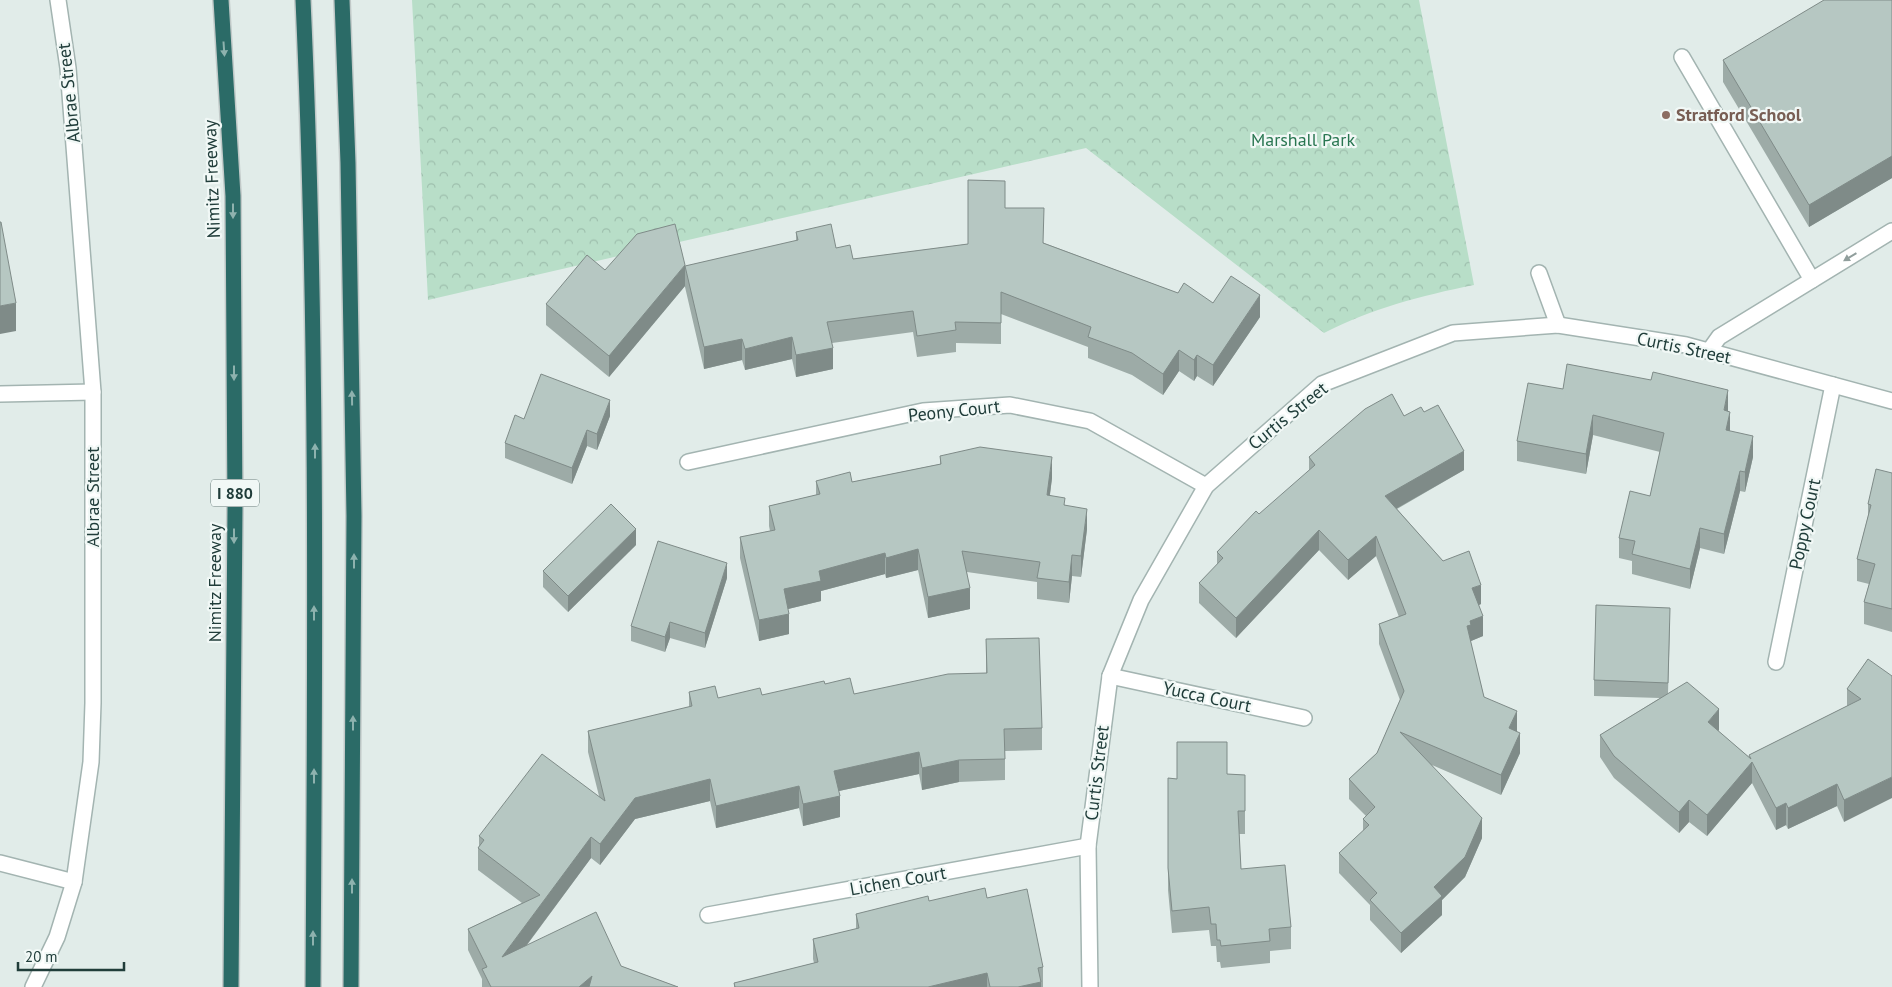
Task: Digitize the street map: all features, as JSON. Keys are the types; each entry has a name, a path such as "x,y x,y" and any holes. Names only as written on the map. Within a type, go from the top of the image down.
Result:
{"highway":[{"name":"Nimitz Freeway","path":"221,0 233,196 235,508 231,987"},
{"path":"303,0 310,165 315,448 313,987"},
{"path":"342,0 348,163 354,516 351,987"}],"street":[{"name":"Albrae Street","path":"33,987 58,937 74,882 91,762 93,392 68,68 58,0"},
{"path":"1682,57 1812,280"},
{"path":"1709,351 1719,337 1892,231"},
{"path":"1538,273 1558,325"},
{"name":"Curtis Street","path":"1090,987 1088,846 1110,676 1141,600 1206,486 1322,384 1453,333 1558,325 1686,345 1892,401"},
{"name":"Poppy Court","path":"1776,662 1833,385"},
{"path":"0,394 93,392"},
{"name":"Peony Court","path":"688,462 923,411 1010,405 1090,421 1206,486"},
{"name":"Yucca Court","path":"1110,676 1304,718"},
{"name":"Lichen Court","path":"708,915 1088,846"},
{"path":"0,863 74,882"}],"green space":[{"name":"Marshall Park","path":"412,0 1419,0 1474,285 1397,304 1361,316 1324,333 1086,148 428,300"}],"building":[{"path":"1824,0 1892,0 1892,156 1809,205 1723,60"},
{"path":"968,180 1005,181 1005,208 1044,208 1043,243 1178,293 1184,283 1213,303 1231,276 1260,295 1213,365 1197,355 1194,360 1179,350 1163,374 1132,353 1088,337 1091,327 1001,292 1001,323 955,322 956,330 917,336 913,311 827,322 833,348 796,355 792,337 745,349 742,339 704,347 685,266 798,240 796,232 831,224 836,248 850,245 853,259 968,244"},
{"path":"0,222 16,303 0,306"},
{"path":"675,224 685,265 609,356 546,304 587,255 605,270 637,234"},
{"path":"1567,364 1651,380 1653,372 1728,390 1724,410 1730,412 1726,430 1753,436 1745,472 1740,471 1724,534 1700,528 1690,569 1632,554 1635,541 1619,538 1630,491 1650,496 1664,433 1593,415 1586,454 1517,441 1528,383 1563,389"},
{"path":"541,374 610,400 597,434 587,430 572,468 505,443 515,415 524,419"},
{"path":"1392,394 1404,416 1421,407 1424,412 1438,405 1464,451 1385,496 1443,561 1469,551 1481,585 1472,588 1483,616 1470,621 1471,625 1467,626 1484,697 1517,711 1509,728 1520,733 1501,775 1400,732 1482,818 1465,857 1434,887 1442,896 1401,933 1370,900 1377,893 1339,853 1369,825 1363,819 1375,807 1349,779 1377,753 1404,691 1379,624 1406,614 1376,536 1348,560 1319,530 1236,618 1199,583 1223,558 1217,552 1256,511 1259,514 1315,465 1309,457 1365,409"},
{"path":"980,447 1052,457 1047,495 1065,498 1064,505 1087,509 1081,556 1072,555 1069,582 1037,578 1040,562 962,551 970,588 928,597 918,549 886,558 885,553 819,571 821,581 784,589 789,614 759,620 740,537 775,530 769,506 820,494 816,481 850,472 852,482 941,464 940,456"},
{"path":"1876,469 1892,473 1892,609 1864,602 1875,564 1857,559 1871,505 1868,504"},
{"path":"611,504 636,529 568,596 543,571"},
{"path":"658,541 727,563 705,633 670,622 665,637 631,626"},
{"path":"1596,605 1670,608 1668,683 1594,680"},
{"path":"1039,638 1042,728 1004,729 1005,759 959,760 922,768 919,752 834,771 840,796 803,804 799,786 716,806 710,779 635,798 600,844 591,837 502,957 596,912 621,966 678,987 589,987 592,976 579,987 491,987 482,969 487,967 468,929 540,895 478,848 484,840 479,836 542,754 605,801 588,731 692,706 689,692 715,686 718,698 760,688 762,695 824,681 825,684 850,678 854,694 948,674 987,673 986,639"},
{"path":"1868,659 1892,676 1892,777 1844,800 1837,784 1788,808 1786,803 1776,808 1752,762 1707,815 1689,800 1679,812 1614,756 1600,735 1687,682 1719,709 1708,722 1751,759 1749,755 1861,699 1847,689"},
{"path":"1177,742 1227,742 1227,774 1245,775 1245,811 1238,811 1241,869 1285,865 1291,927 1269,929 1270,941 1221,946 1220,940 1217,940 1216,924 1211,924 1209,907 1172,911 1168,868 1168,778 1177,779"},
{"path":"985,888 987,898 1027,889 1043,967 1038,968 1041,982 1018,987 990,987 987,973 928,987 735,987 734,983 818,962 813,939 859,928 856,914 928,896 929,901"}],"place":[{"name":"Stratford School","path":"1666,115"}]}
